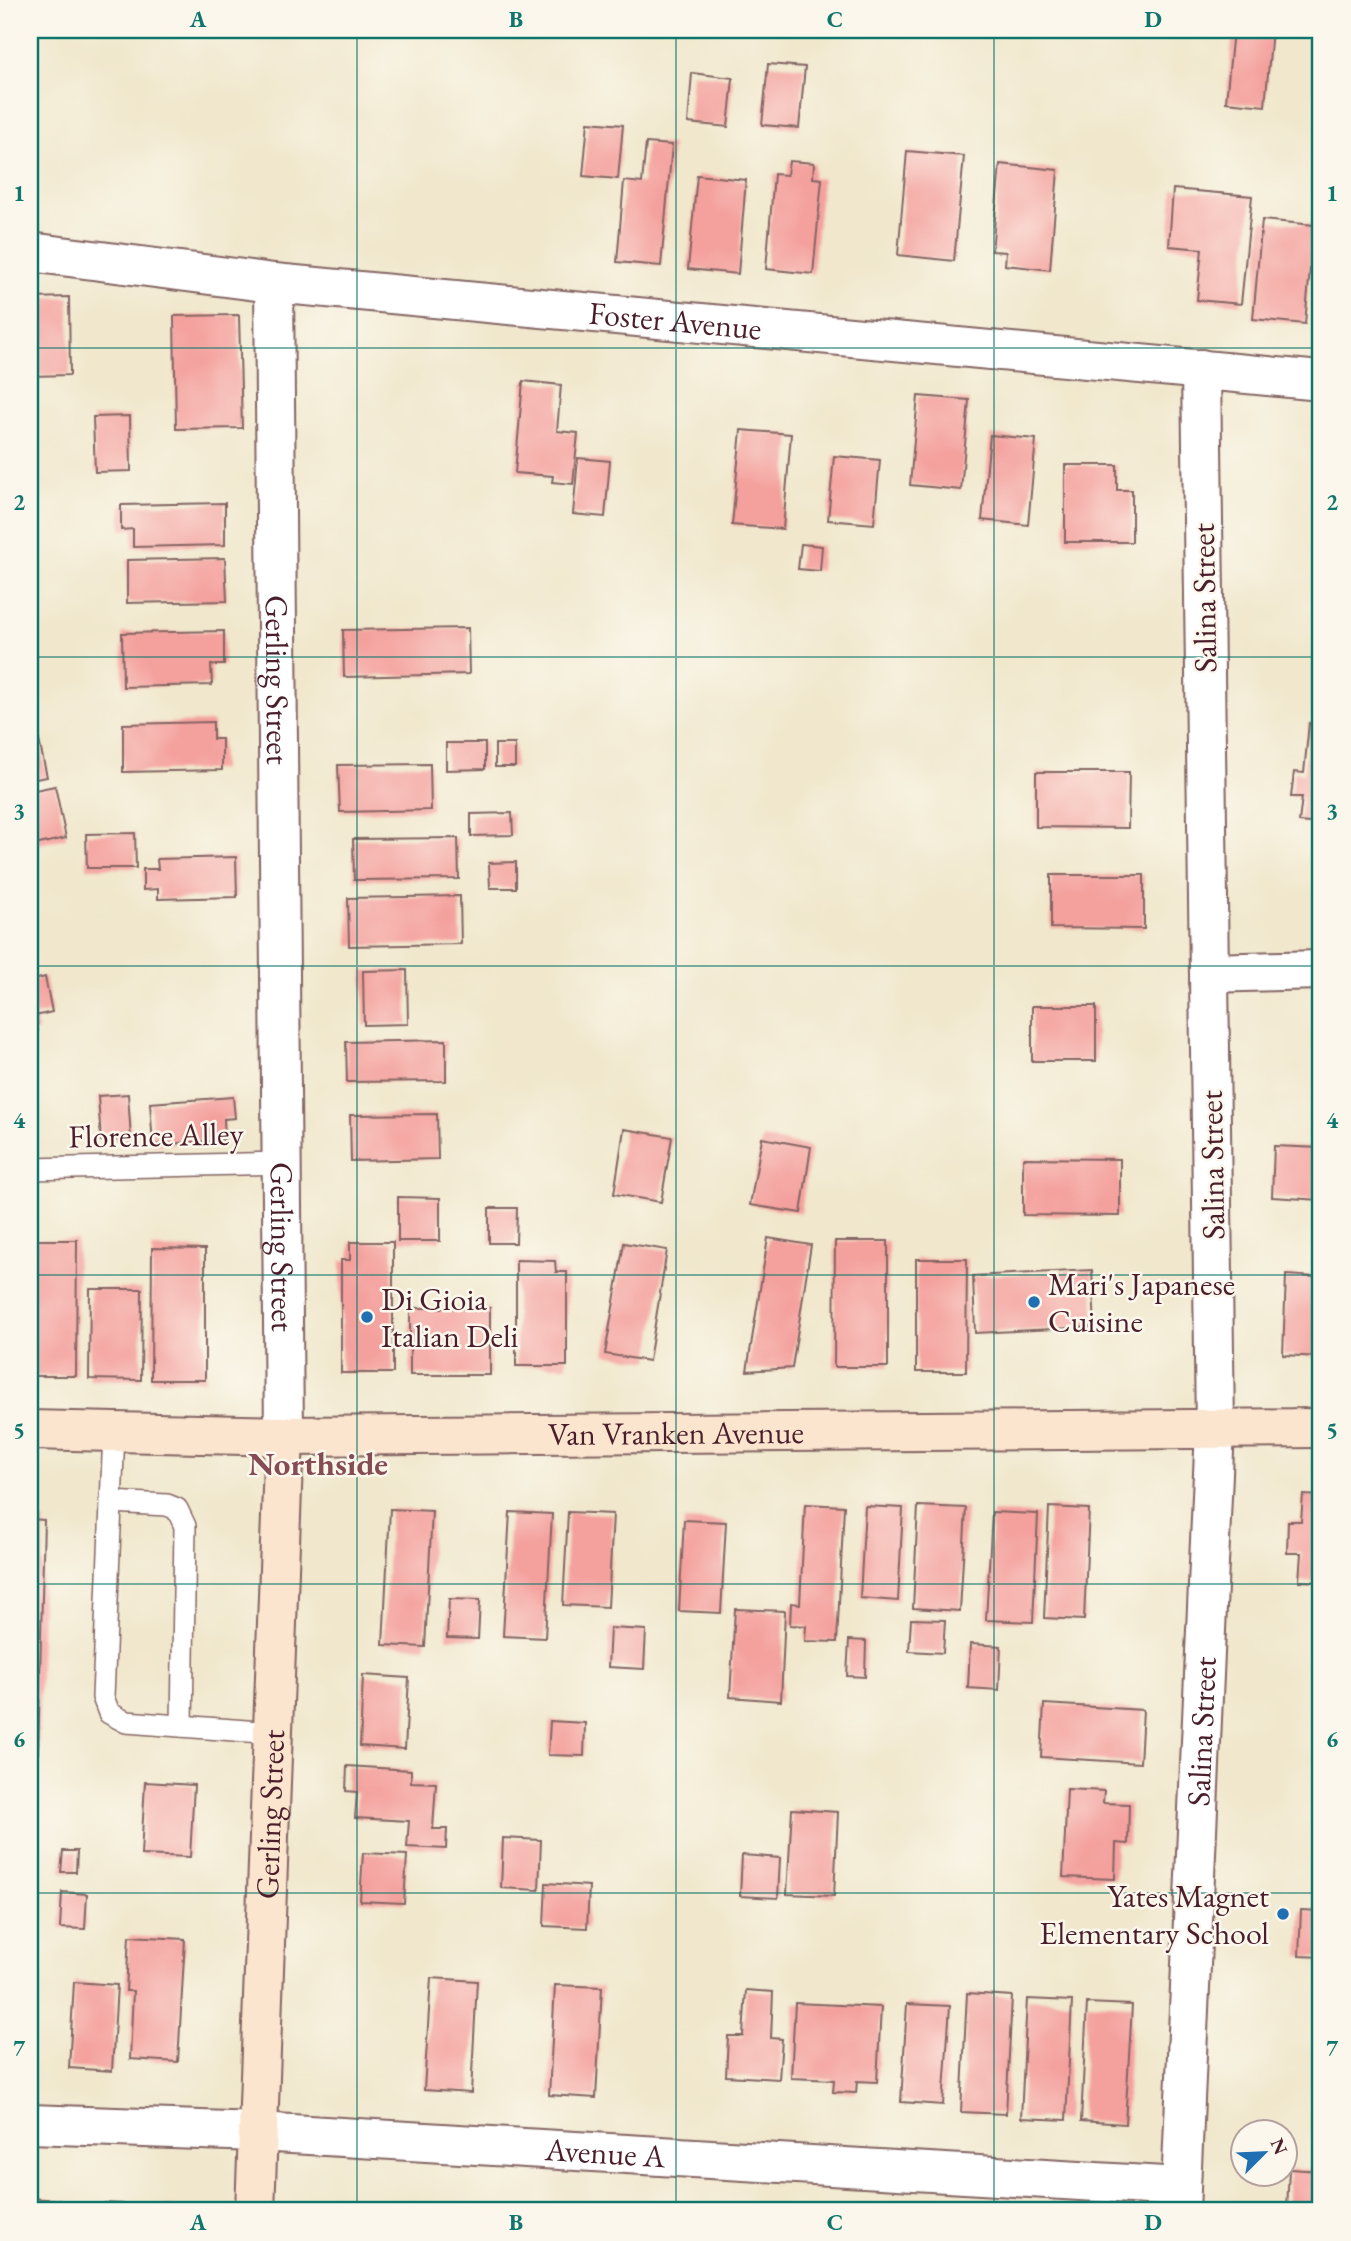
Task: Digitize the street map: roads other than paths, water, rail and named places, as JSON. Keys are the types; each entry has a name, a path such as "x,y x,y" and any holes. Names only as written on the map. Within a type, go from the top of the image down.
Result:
{"street":[{"name":"Foster Avenue","path":"30,252 274,283 1321,381"},
{"name":"Gerling Street","path":"255,2211 284,1436 274,283"},
{"name":"Salina Street","path":"1181,2199 1215,1429 1201,369"},
{"path":"1209,973 1321,970"},
{"name":"Van Vranken Avenue","path":"30,1430 284,1436 1321,1428"},
{"name":"Avenue A","path":"30,2124 258,2132 1181,2199"}],"lane":[{"name":"Florence Alley","path":"30,1170 283,1163"},
{"path":"114,1432 103,1698 109,1713 126,1722 273,1733"},
{"path":"111,1502 167,1505 177,1509 185,1527 182,1726"}],"place":[{"name":"Mari's Japanese Cuisine","path":"1034,1302"},
{"name":"Di Gioia Italian Deli","path":"367,1317"},
{"name":"Yates Magnet Elementary School","path":"1283,1914"}],"district":[{"name":"Northside","path":"318,1463"}]}
